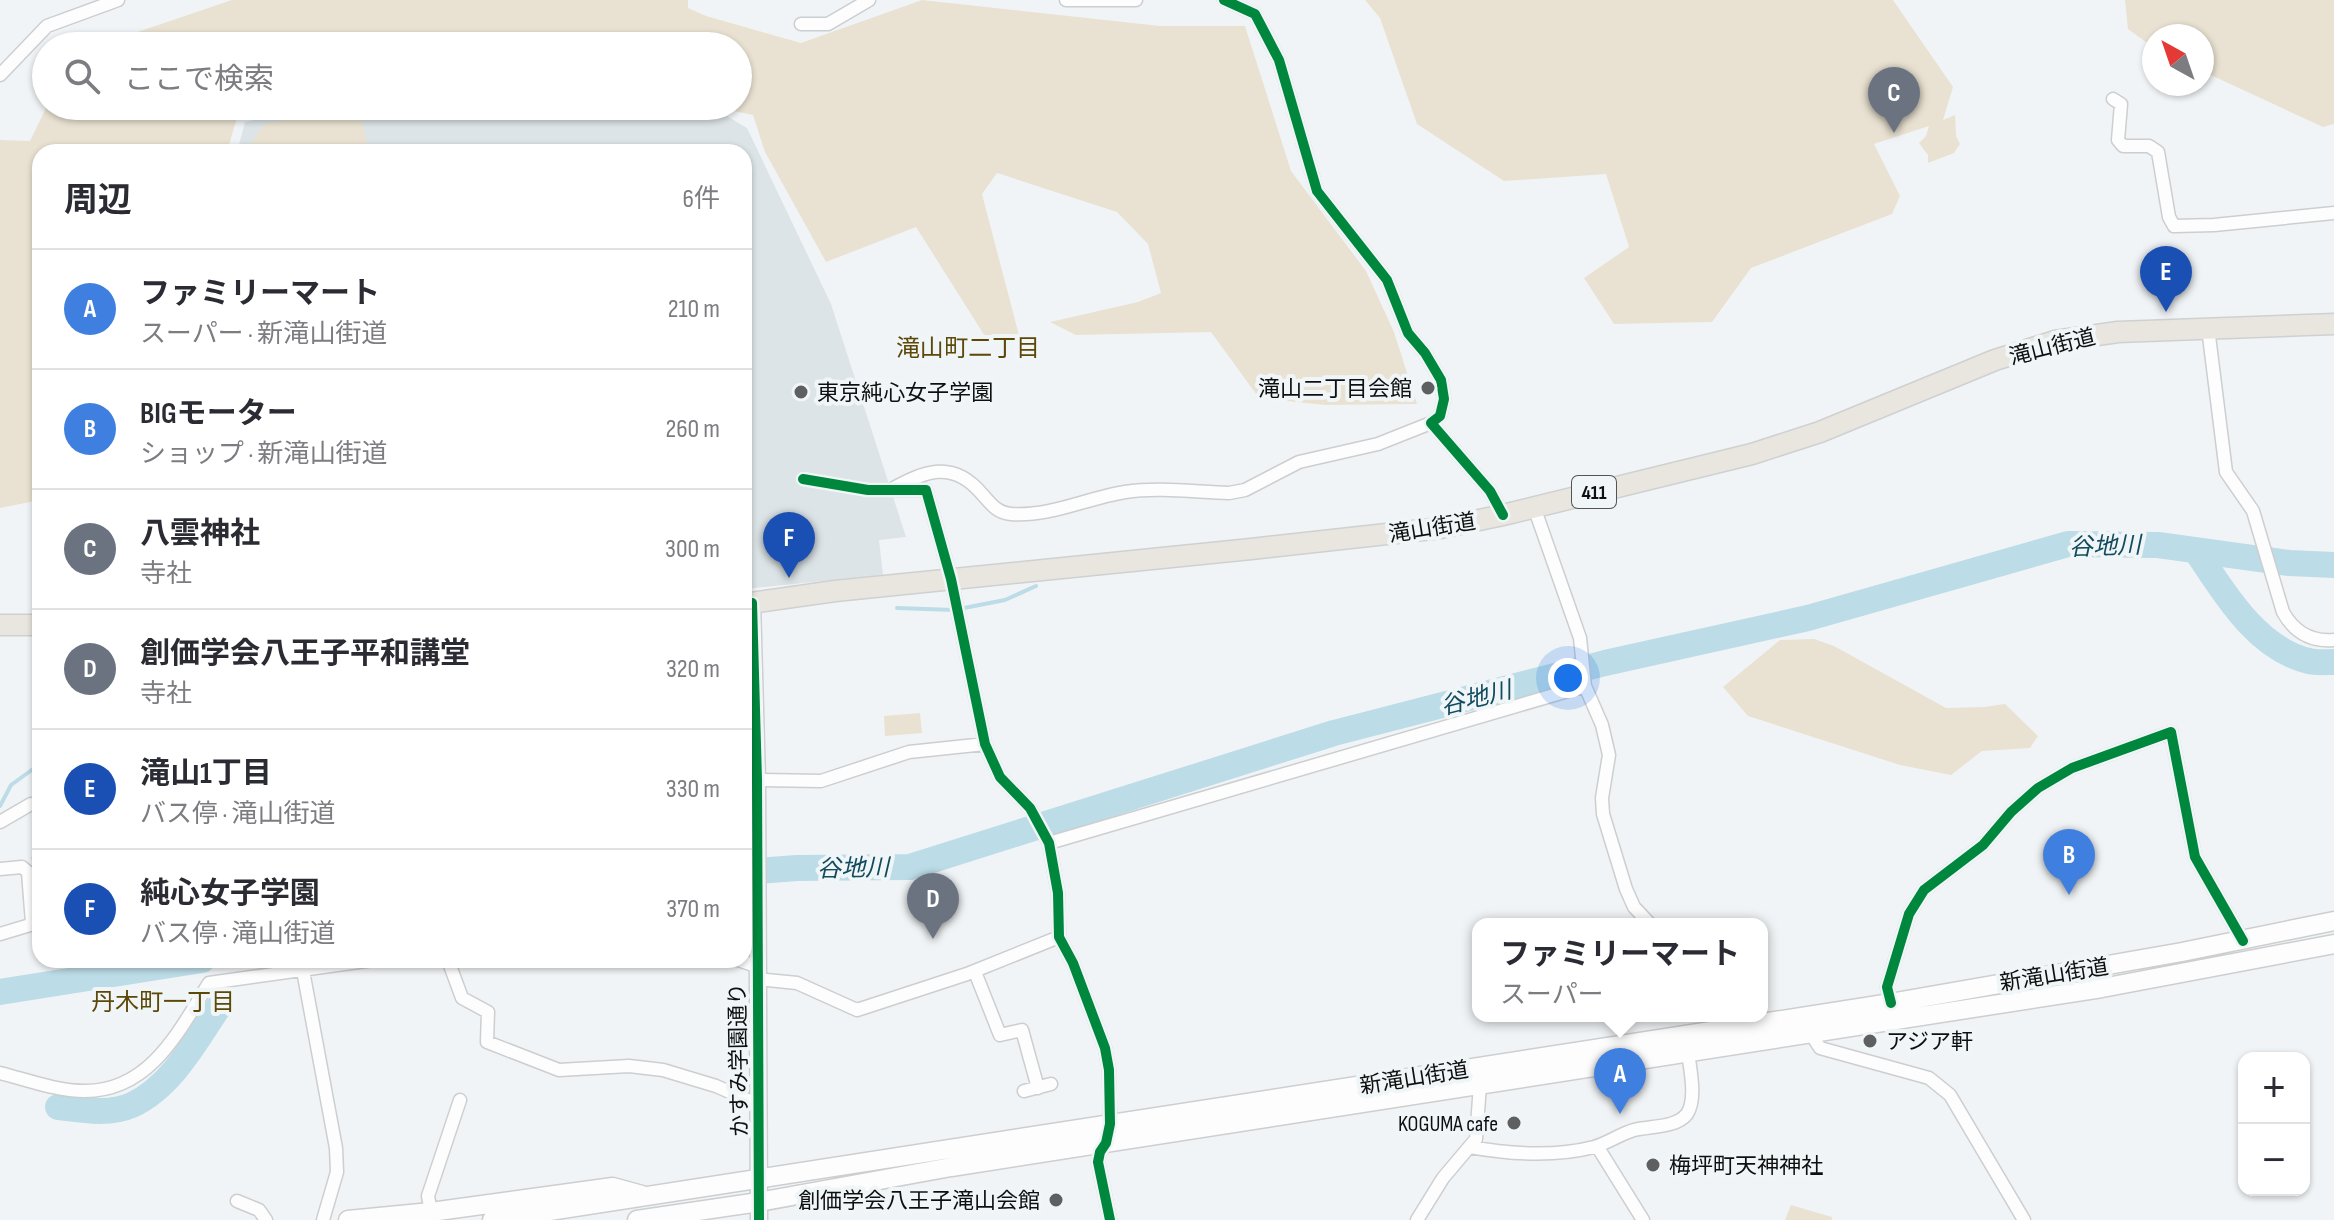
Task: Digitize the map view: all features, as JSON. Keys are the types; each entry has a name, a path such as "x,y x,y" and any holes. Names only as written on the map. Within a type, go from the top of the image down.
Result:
{"highway":[{"name":"滝山街道","path":"752,603 835,591 1393,535 1503,515 1784,444 1995,360 2055,341 2118,332 2334,324"},
{"path":"0,625 32,625"}],"main road":[{"name":"新滝山街道","path":"1768,1017 1891,1003 2243,941 2334,921"},
{"name":"新滝山街道","path":"492,1220 1110,1124 1604,1056 1688,1052 1811,1034 2172,976 2334,944"},
{"name":"新滝山街道","path":"637,1220 759,1211 951,1167 1480,1085 1604,1056 1722,1022"},
{"path":"348,1220 613,1187 647,1196"}],"street":[{"path":"41,32 47,26 118,0"},
{"path":"801,24 828,24 869,0"},
{"path":"1066,0 1136,0"},
{"path":"889,490 920,473 942,472 963,476 995,509 1008,514 1038,514 1129,491 1229,493 1245,490 1299,462 1378,444 1431,423 1440,416 1444,399 1441,380 1425,353 1408,333 1387,280 1317,191 1279,60 1255,14 1224,0"},
{"path":"0,75 32,42"},
{"path":"2113,99 2121,104 2118,140 2123,146 2149,146 2158,152 2169,217 2174,226 2334,213"},
{"path":"2208,328 2226,472 2253,511 2283,612 2292,627 2307,637 2334,640"},
{"path":"1431,423 1490,491 1503,515"},
{"path":"803,479 868,490 926,490 951,579 985,744 1000,777 1030,808 1048,842 1058,893 1059,937 1078,975 1105,1048 1109,1070 1110,1124 1098,1162 1110,1220"},
{"path":"1534,507 1581,643 1584,683 1602,725 1609,755 1602,798 1603,814 1626,889 1634,907 1644,918"},
{"path":"752,682 757,780 752,834"},
{"path":"1048,842 1584,683"},
{"path":"1891,1003 1887,987 1909,914 1924,890 1983,845 2011,812 2038,788 2072,768 2171,732 2195,857 2243,941"},
{"path":"757,780 821,781 909,752 985,744"},
{"path":"0,822 31,804"},
{"name":"かすみ学園通り","path":"752,834 757,894 759,1211"},
{"path":"0,869 22,867 28,872 32,897"},
{"path":"0,934 32,923"},
{"path":"750,968 797,983 857,1010 975,972 1059,937"},
{"path":"0,1073 41,1085 86,1091 128,1081 150,1067 176,1036 209,983 282,968"},
{"path":"303,968 336,1148 337,1172 323,1220"},
{"path":"451,968 462,998 488,1012 487,1042 559,1070 629,1066 663,1070 716,1086 759,1105"},
{"path":"975,972 1000,1035 1022,1030 1045,1086 1024,1091"},
{"path":"1811,1034 1820,1048 1929,1078 1950,1095 2024,1220"},
{"path":"1470,1147 1569,1152 1597,1146 1633,1130 1674,1122 1686,1116 1691,1105 1688,1052"},
{"path":"1417,1220 1443,1178 1476,1139 1480,1085"},
{"path":"431,1212 428,1196 460,1100"},
{"path":"430,1141 444,1147"},
{"path":"1597,1146 1643,1220"},
{"path":"237,1201 259,1210 266,1220"}],"shaded area":[{"path":"232,0 688,0 688,8 706,16 801,43 922,0 1160,26 1245,26 1291,171 1366,271 1394,332 1417,404 1325,405 1259,398 1211,332 1076,335 1050,322 1138,302 1161,293 1148,244 1117,212 997,173 982,194 1020,339 988,341 916,227 826,262 765,152 752,115 752,32 138,32"},
{"path":"1365,0 1893,0 1953,87 1943,120 1955,115 1956,136 1960,144 1954,153 1928,163 1928,155 1919,143 1926,136 1929,126 1874,144 1900,196 1892,214 1751,268 1712,322 1614,324 1584,278 1629,247 1606,174 1504,181 1417,124 1380,18"},
{"path":"2125,0 2334,0 2334,124 2323,127 2214,77 2214,24 2142,24 2142,39 2128,29"},
{"path":"40,120 236,120 229,144 32,144 32,502 0,508 0,140 30,141"},
{"path":"283,120 362,120 367,144 251,144 264,124"},
{"name":"東京純心女子学園","path":"734,120 747,128 831,304 906,537 879,540 883,575 752,588 752,144 239,144 245,122"},
{"path":"1814,639 1834,646 1946,708 2005,704 2038,736 2030,748 1982,751 1951,775 1900,765 1748,716 1723,687 1780,640"},
{"path":"920,713 922,733 885,736 884,716"},
{"path":"1791,1205 1832,1217 1832,1220 1785,1220"}],"waterway":[{"name":"谷地川","path":"752,871 910,867 1334,733 1605,663 1808,618 2068,544 2158,545 2289,563 2334,565"},
{"name":"谷地川","path":"2197,552 2244,617 2273,645 2309,661 2334,662"},
{"path":"964,608 1005,600 1036,586"},
{"path":"897,608 953,610"},
{"path":"0,806 11,785 32,770"},
{"name":"谷地川","path":"0,992 152,968"},
{"name":"谷地川","path":"58,1107 115,1110 147,1097 183,1060 222,1002"}],"cycle path":[{"path":"1224,0 1255,14 1279,60 1317,191 1387,280 1408,333 1425,353 1441,380 1444,399 1440,416 1431,423 1490,491 1503,515"},
{"path":"803,479 868,490 926,490 951,579 985,744 1000,777 1030,808 1049,843 1058,893 1059,937 1073,963 1105,1048 1109,1070 1110,1124 1098,1162 1110,1220"},
{"path":"752,603 757,780 759,1220"},
{"path":"1891,1003 1887,987 1909,914 1924,890 1983,845 2011,812 2038,788 2072,768 2171,732 2195,857 2243,941"}],"place":[{"name":"八雲神社","path":"1894,133"},
{"name":"滝山1丁目","path":"2166,312"},
{"name":"滝山二丁目会館","path":"1428,388"},
{"name":"東京純心女子学園","path":"801,392"},
{"name":"純心女子学園","path":"789,578"},
{"name":"BIGモーター","path":"2069,895"},
{"name":"創価学会八王子平和講堂","path":"933,939"},
{"name":"アジア軒","path":"1870,1041"},
{"name":"ファミリーマート","path":"1620,1114"},
{"name":"KOGUMA cafe","path":"1514,1123"},
{"name":"梅坪町天神神社","path":"1653,1165"},
{"name":"創価学会八王子滝山会館","path":"1056,1200"}],"district":[{"name":"滝山町二丁目","path":"968,348"},
{"name":"丹木町一丁目","path":"163,1002"}]}
